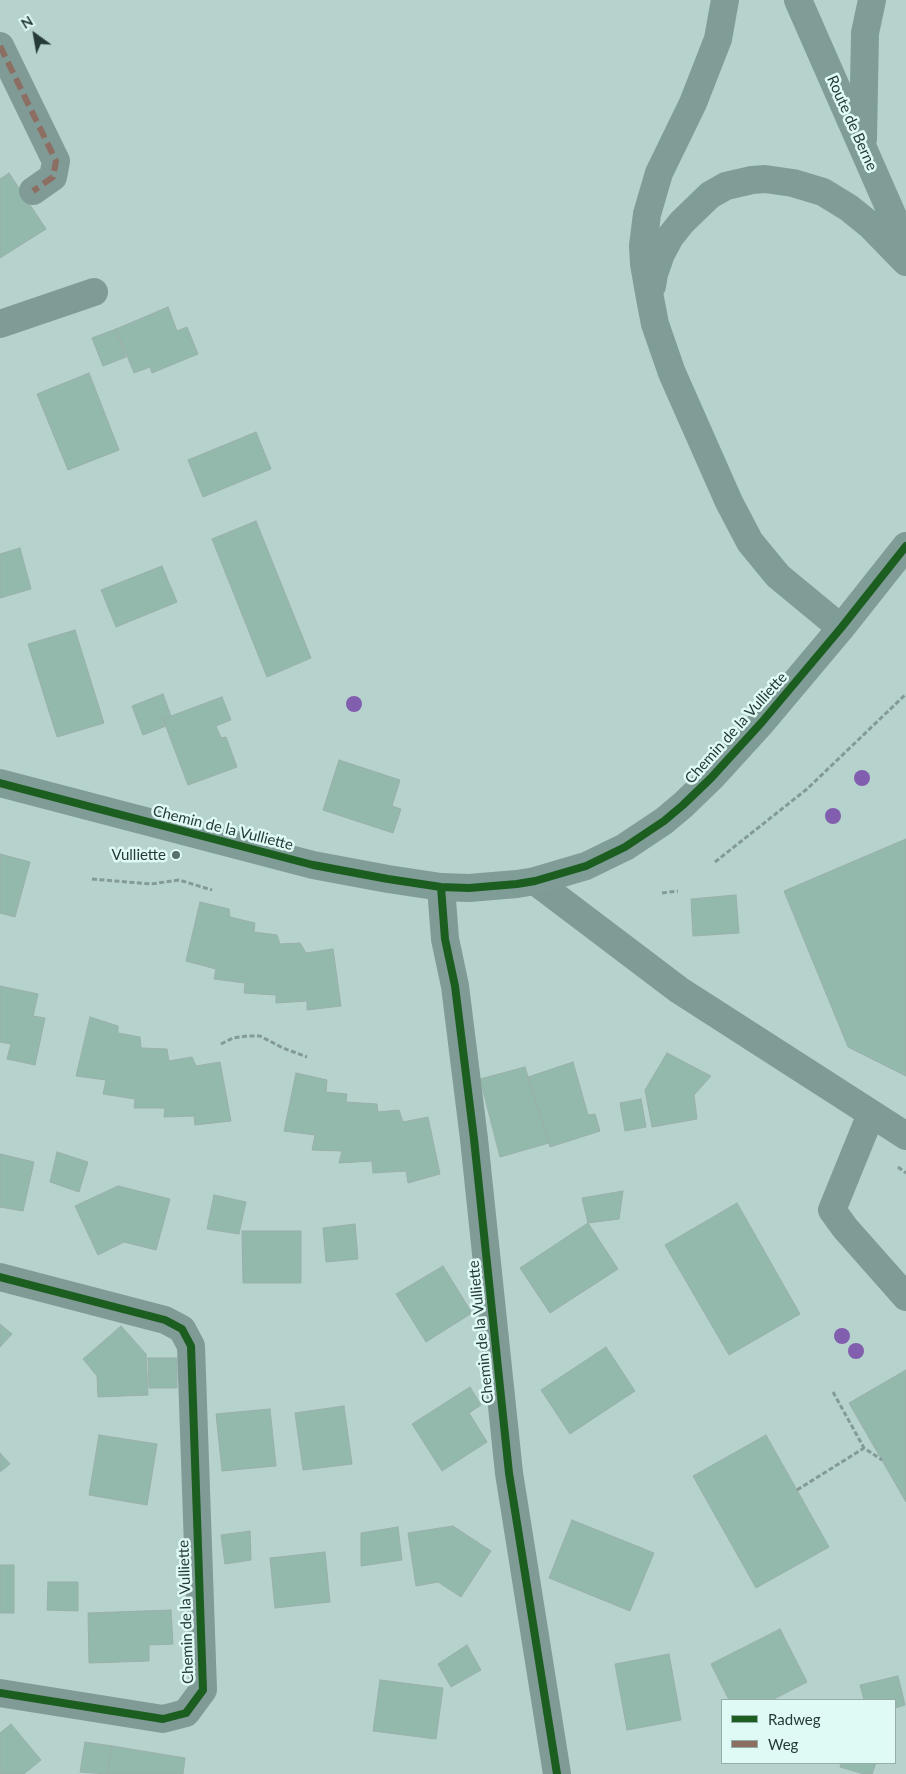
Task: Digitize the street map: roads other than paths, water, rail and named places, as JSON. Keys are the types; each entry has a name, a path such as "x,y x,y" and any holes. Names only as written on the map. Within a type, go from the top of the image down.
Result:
{"main road":[{"path":"725,0 718,39 693,103 660,173 647,214 643,246 650,298 655,324 672,373 729,502 750,542 778,576 841,628"},
{"name":"Route de Berne","path":"798,0 906,246"},
{"path":"863,148 865,33 872,0"},
{"path":"650,298 654,274 661,254 670,237 682,222 710,195 726,186 752,180 765,179 793,182 823,192 849,208 906,262"},
{"name":"Chemin de la Vulliette","path":"0,784 313,865 388,879 442,886 496,886 535,881 586,866 625,847 664,821 728,760 841,628 906,546"}],"street":[{"path":"0,46 56,161 52,177 33,191"},
{"path":"0,324 94,292"},
{"path":"535,881 679,990 906,1136"},
{"name":"Chemin de la Vulliette","path":"442,886 445,939 455,986 474,1139 509,1473 557,1774"},
{"path":"871,1114 832,1210 845,1228 906,1297"},
{"name":"Chemin de la Vulliette","path":"0,1277 165,1320 182,1329 191,1346 203,1690 186,1713 163,1719 0,1693"}],"place":[{"name":"Vulliette","path":"176,855"}]}
